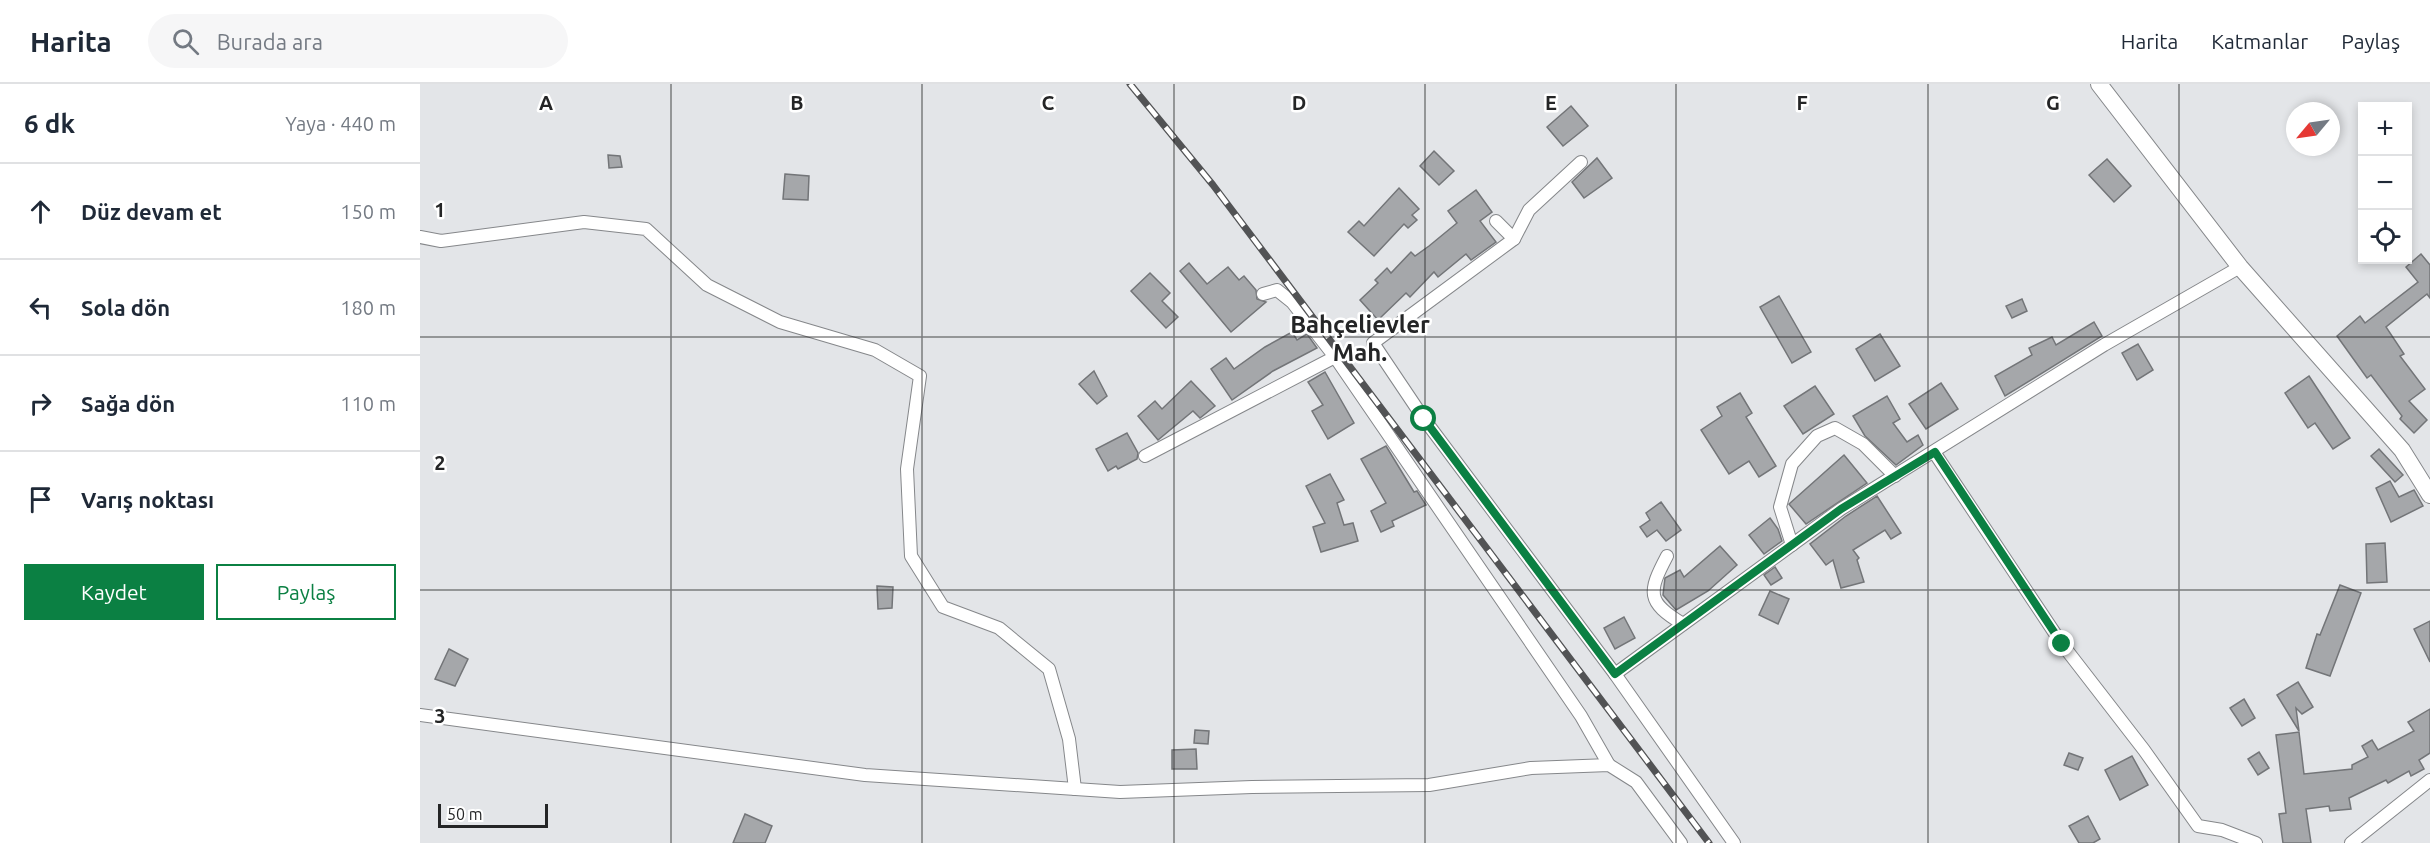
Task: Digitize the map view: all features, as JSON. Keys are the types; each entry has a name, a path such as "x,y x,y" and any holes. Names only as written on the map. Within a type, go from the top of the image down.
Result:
{"street":[{"path":"2099,84 2240,267 2402,450 2430,495"},
{"path":"1581,162 1529,210 1514,239 1373,343 1424,419 1615,674 1734,843"},
{"path":"1496,221 1514,239"},
{"path":"420,237 441,241 584,222 646,229 707,285 780,322 875,350 920,376 907,469 911,556 943,607 999,628 1049,669 1069,739 1075,789"},
{"path":"1615,674 1841,509 2104,345 2240,267"},
{"path":"1263,294 1277,290 1292,302 1335,357 1581,716 1609,765 1636,782 1682,843"},
{"path":"1145,456 1335,357"},
{"path":"1792,545 1780,507 1792,464 1816,436 1835,428 1863,444 1895,476"},
{"path":"1935,452 2062,644 2144,750 2198,826 2222,830 2256,843"},
{"path":"1667,556 1654,581 1653,595 1662,612 1683,624"},
{"path":"420,715 865,775 1120,792 1252,787 1429,785 1531,768 1609,765"},
{"path":"2351,843 2430,780"}],"building":[{"path":"1571,106 1588,126 1563,146 1547,127"},
{"path":"1434,151 1454,171 1439,185 1420,166"},
{"path":"608,155 620,156 622,167 609,168"},
{"path":"1597,158 1612,178 1584,198 1572,182"},
{"path":"2107,159 2131,186 2114,202 2089,175"},
{"path":"785,174 809,176 808,200 783,199"},
{"path":"1399,188 1419,209 1412,215 1417,220 1408,228 1404,224 1374,256 1348,232 1359,221 1364,226"},
{"path":"1476,190 1492,212 1480,221 1496,242 1471,260 1466,254 1438,277 1434,272 1410,297 1406,293 1378,320 1360,300 1378,283 1375,280 1387,268 1391,273 1411,252 1415,256 1457,223 1448,211"},
{"path":"2421,254 2430,265 2430,298 2427,294 2386,327 2404,354 2400,356 2425,389 2409,401 2427,420 2414,433 2400,419 2402,416 2371,375 2367,378 2337,336 2360,316 2365,323 2418,282 2406,267"},
{"path":"1189,263 1207,284 1228,267 1239,280 1244,276 1256,290 1257,299 1266,302 1231,332 1180,271"},
{"path":"1150,273 1170,293 1162,301 1178,317 1166,328 1131,291"},
{"path":"1779,296 1811,352 1792,363 1760,307"},
{"path":"2022,299 2027,311 2012,318 2006,306"},
{"path":"2094,322 2102,336 2005,396 1995,376 2032,355 2029,348 2052,337 2056,345"},
{"path":"1292,332 1297,340 1307,334 1317,348 1273,371 1232,400 1211,369 1226,358 1234,369 1265,347"},
{"path":"1880,334 1900,366 1875,381 1856,349"},
{"path":"2138,344 2153,370 2137,380 2122,353"},
{"path":"1094,371 1107,396 1097,404 1079,384"},
{"path":"1325,372 1354,423 1328,439 1312,411 1323,405 1308,382"},
{"path":"2309,376 2350,438 2333,449 2315,423 2308,428 2285,393"},
{"path":"1191,381 1215,406 1200,418 1193,411 1158,440 1138,416 1155,401 1162,409"},
{"path":"1941,383 1958,409 1926,429 1909,404"},
{"path":"1815,386 1834,414 1803,434 1784,406"},
{"path":"1740,393 1752,413 1746,417 1776,466 1759,477 1749,461 1729,474 1701,430 1722,416 1717,407"},
{"path":"1887,396 1900,419 1893,423 1907,442 1918,435 1923,445 1896,465 1865,436 1853,416"},
{"path":"1127,433 1138,453 1137,459 1118,469 1116,466 1108,471 1096,449"},
{"path":"1386,446 1414,492 1417,491 1426,505 1392,521 1394,526 1381,532 1371,511 1386,503 1361,459"},
{"path":"2379,449 2403,475 2395,482 2371,456"},
{"path":"1844,455 1867,483 1806,524 1789,504"},
{"path":"1330,474 1344,500 1337,503 1344,525 1353,523 1358,541 1321,552 1313,527 1325,523 1306,486"},
{"path":"2390,481 2399,497 2414,490 2423,506 2391,522 2376,488"},
{"path":"1877,496 1901,533 1891,539 1885,530 1853,550 1859,558 1857,560 1864,582 1841,588 1833,560 1826,565 1810,544"},
{"path":"1661,502 1681,530 1666,541 1657,530 1647,537 1640,527 1650,520 1646,513"},
{"path":"1770,518 1778,529 1782,541 1764,554 1749,535"},
{"path":"2385,543 2387,582 2367,583 2366,544"},
{"path":"1720,546 1737,565 1708,591 1676,610 1663,595 1665,578 1680,570 1684,577"},
{"path":"1775,567 1782,578 1771,585 1764,575"},
{"path":"2340,585 2361,593 2330,676 2306,668 2317,634 2320,635"},
{"path":"877,586 893,587 892,608 878,609"},
{"path":"1770,591 1789,599 1778,624 1759,615"},
{"path":"1624,617 1635,638 1615,649 1604,628"},
{"path":"2430,621 2430,662 2414,629"},
{"path":"449,649 468,659 455,686 435,679"},
{"path":"2298,682 2313,707 2302,714 2296,708 2299,731 2277,695"},
{"path":"2244,699 2255,718 2242,726 2230,708"},
{"path":"2430,709 2430,753 2419,760 2424,769 2411,776 2409,771 2388,783 2386,780 2349,798 2351,809 2330,811 2329,806 2306,809 2311,843 2283,843 2279,814 2286,813 2276,735 2299,732 2304,774 2352,769 2352,765 2368,757 2362,746 2372,740 2378,750 2414,731 2408,722"},
{"path":"1195,730 1209,731 1208,744 1194,743"},
{"path":"1196,749 1197,769 1172,769 1172,750"},
{"path":"2259,752 2269,768 2258,775 2248,759"},
{"path":"2069,753 2083,758 2078,770 2064,765"},
{"path":"2132,756 2148,785 2120,800 2105,770"},
{"path":"745,814 772,826 765,843 733,843"},
{"path":"2088,816 2100,839 2093,843 2079,843 2069,826"}],"railway":[{"path":"1130,84 1213,185 1709,843"}],"district":[{"name":"Bahçelievler Mah.","path":"1360,339"}],"route":[{"path":"1424,419 1615,674 1841,509 1935,452 2062,644"}]}
